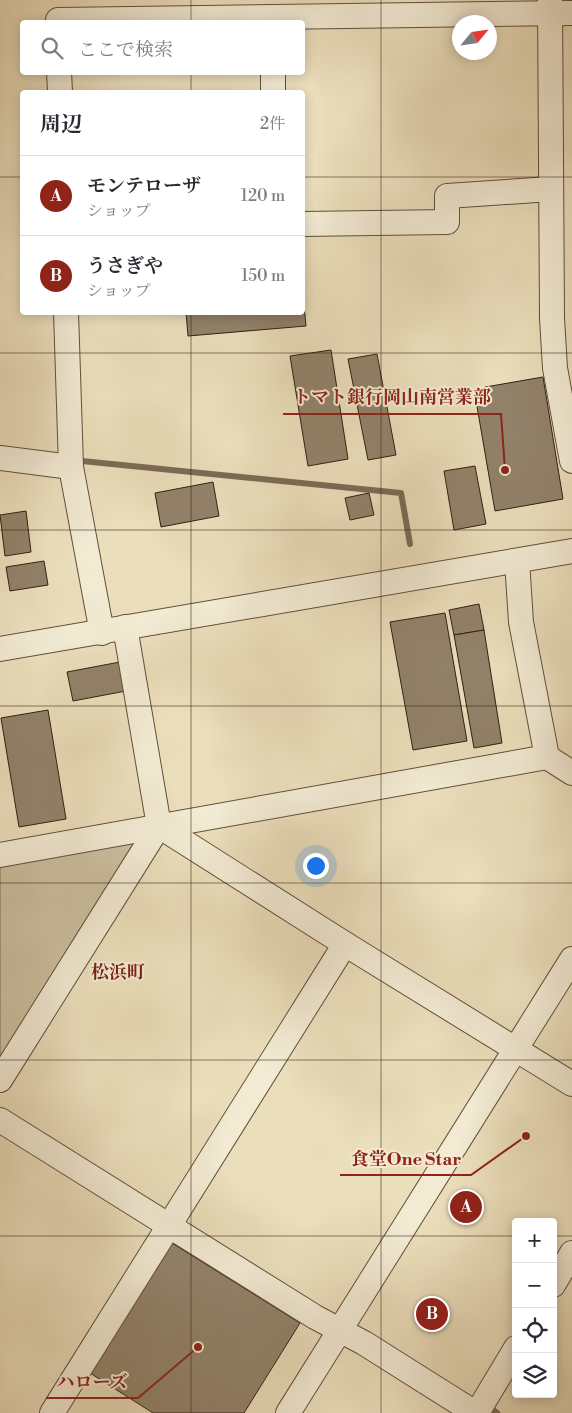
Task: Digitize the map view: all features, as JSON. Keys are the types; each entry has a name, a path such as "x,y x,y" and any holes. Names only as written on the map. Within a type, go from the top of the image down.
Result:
{"street":[{"path":"58,14 558,9 552,189 552,318 556,368 572,461"},
{"path":"60,75 60,90"},
{"path":"273,75 273,90"},
{"path":"305,224 447,222 447,196 552,189"},
{"path":"66,315 71,467 102,633"},
{"path":"0,458 71,467"},
{"path":"0,649 572,551"},
{"path":"517,560 521,622 547,757"},
{"path":"0,1080 159,826 125,627"},
{"path":"0,855 547,757 572,773"},
{"path":"159,826 345,944 572,1084"},
{"path":"52,1413 345,944"},
{"path":"288,1413 572,959"},
{"path":"0,1120 476,1413 513,1353"},
{"path":"557,1278 572,1254"}],"shaded area":[{"path":"136,840 0,1068 0,866"}],"building":[{"path":"186,315 305,315 306,326 188,336"},
{"path":"331,350 348,459 308,466 290,356"},
{"path":"377,354 396,455 368,460 348,359"},
{"path":"543,377 563,499 495,511 474,389"},
{"path":"475,466 486,524 454,530 444,471"},
{"path":"213,482 219,516 161,527 155,493"},
{"path":"369,493 374,515 350,520 345,498"},
{"path":"26,511 31,552 5,556 0,515"},
{"path":"44,561 48,585 10,591 6,567"},
{"path":"479,604 484,630 454,635 449,610"},
{"path":"445,613 467,741 413,750 390,622"},
{"path":"484,630 502,743 474,748 454,635"},
{"path":"120,662 126,691 73,701 67,672"},
{"path":"48,710 66,819 19,827 1,718"},
{"path":"172,1243 300,1323 244,1413 153,1413 90,1373"}],"waterway":[{"path":"82,461 401,493 410,544"},
{"path":"487,1410 489,1407 497,1413"}],"place":[{"name":"トマト銀行岡山南営業部","path":"505,470"},
{"name":"食堂One Star","path":"526,1136"},
{"name":"モンテローザ","path":"466,1207"},
{"name":"うさぎや","path":"432,1314"},
{"name":"ハローズ","path":"198,1347"}],"district":[{"name":"松浜町","path":"118,972"}]}
